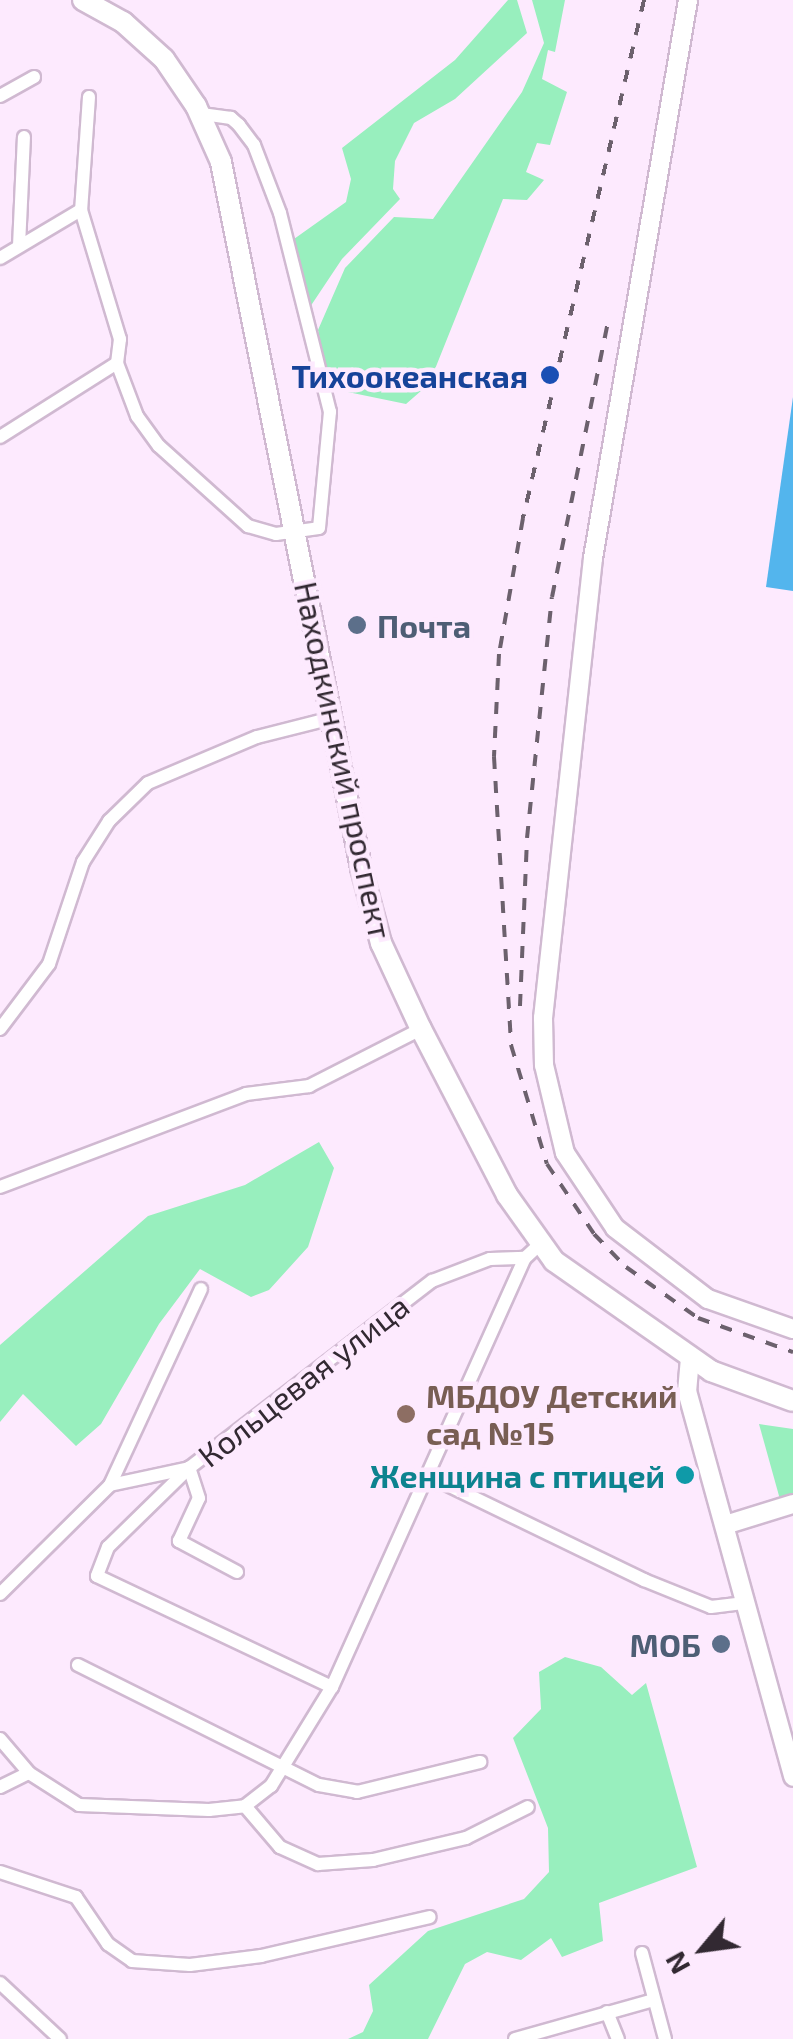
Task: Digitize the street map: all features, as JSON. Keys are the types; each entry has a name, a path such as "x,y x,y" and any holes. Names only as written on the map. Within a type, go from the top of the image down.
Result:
{"main road":[{"name":"Находкинский проспект","path":"83,0 144,39 200,114 238,226 372,912 421,1030 532,1252 690,1358 738,1384 793,1401"}],"street":[{"path":"688,0 594,558 543,1018 544,1066 565,1152 615,1228 642,1255 708,1299 793,1329"},
{"path":"0,96 34,77"},
{"path":"89,96 81,210 120,339 117,363 137,416 159,446 248,526 276,534 319,528 330,412 280,213 239,126 231,118 200,114"},
{"path":"19,246 24,137"},
{"path":"0,258 81,210"},
{"path":"0,437 117,363"},
{"path":"0,1029 49,964 83,862 109,821 148,783 257,738 332,718"},
{"path":"0,1187 275,1086 310,1086 421,1030"},
{"path":"0,1739 29,1772 80,1806 245,1806 283,1767 332,1687 532,1252"},
{"name":"Кольцевая улица","path":"110,1485 189,1468 432,1281 490,1259 532,1252"},
{"path":"0,1594 110,1485 202,1289"},
{"path":"690,1358 688,1391 793,1777"},
{"path":"237,1572 179,1542 199,1498 189,1468 108,1547 98,1576 332,1687"},
{"path":"431,1477 644,1580 711,1606 744,1602"},
{"path":"725,1525 793,1504"},
{"path":"78,1665 319,1785 357,1792 480,1762"},
{"path":"0,1788 29,1772"},
{"path":"245,1806 280,1847 318,1864 372,1860 466,1838 528,1807"},
{"path":"0,1872 76,1897 108,1944 132,1961 190,1964 261,1956 430,1917"},
{"path":"642,1953 665,2039"},
{"path":"0,1982 60,2039"},
{"path":"515,2039 654,2000"},
{"path":"607,2012 618,2039"}],"green space":[{"path":"508,0 517,0 527,33 455,99 414,123 395,161 393,189 400,199 342,259 310,307 294,239 346,202 351,179 342,148 455,60"},
{"path":"532,0 565,0 555,52 548,50 542,79 567,92 550,145 537,143 526,172 544,180 527,200 503,199 429,384 406,404 338,390 328,379 318,330 345,268 394,217 433,219 522,92 544,43"},
{"path":"319,1142 334,1168 308,1247 269,1290 251,1297 200,1269 159,1324 101,1424 76,1446 23,1394 0,1422 0,1345 148,1216 245,1185"},
{"path":"759,1424 793,1429 793,1499 781,1503"},
{"path":"565,1657 601,1667 632,1695 646,1683 697,1867 599,1903 603,1941 562,1957 551,1938 521,1960 487,1952 465,1964 428,2039 348,2039 363,2032 373,2011 369,1985 428,1931 524,1899 549,1872 548,1828 513,1738 541,1709 539,1672"}],"water":[{"path":"793,397 793,591 766,587"}],"railway":[{"path":"644,0 523,518 499,654 494,757 511,1045 547,1164 594,1234 626,1267 698,1318 793,1352"},
{"path":"520,1006 527,838 552,597 609,316"}],"place":[{"name":"Тихоокеанская","path":"550,375"},
{"name":"Почта","path":"357,625"},
{"name":"МБДОУ Детский сад №15","path":"406,1414"},
{"name":"Женщина с птицей","path":"685,1475"},
{"name":"МОБ","path":"721,1644"}]}
